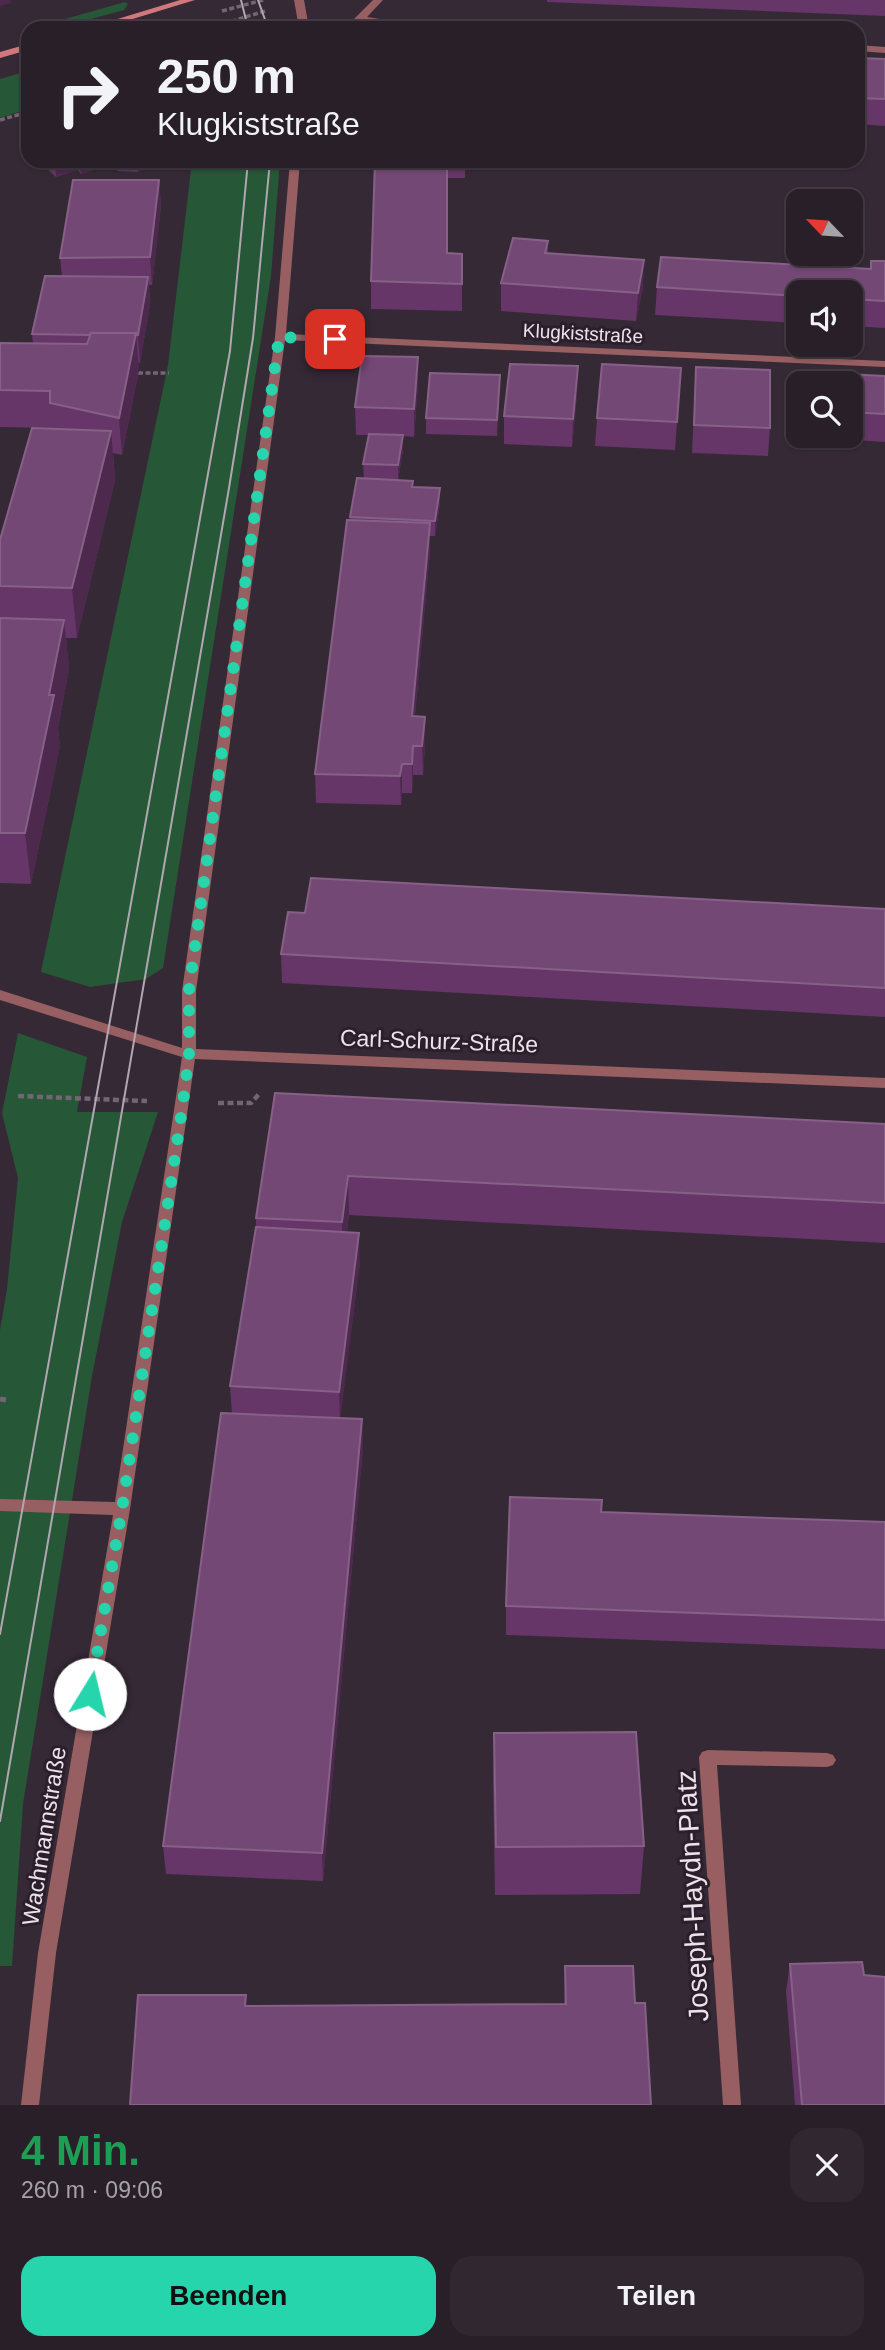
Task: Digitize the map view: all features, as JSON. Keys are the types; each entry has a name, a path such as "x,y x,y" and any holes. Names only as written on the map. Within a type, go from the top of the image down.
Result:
{"main road":[{"path":"117,21 190,0"},
{"path":"0,55 21,49"}],"street":[{"path":"359,19 378,0"},
{"path":"299,1 303,21"},
{"path":"359,19 375,21"},
{"path":"865,49 885,50"},
{"name":"Wachmannstraße","path":"30,2105 47,1953 122,1509 189,1054 189,990 279,337 294,168"},
{"name":"Klugkiststraße","path":"279,337 885,364"},
{"name":"Carl-Schurz-Straße","path":"0,995 189,1054 885,1083"},
{"path":"0,1505 122,1509"},
{"name":"Joseph-Haydn-Platz","path":"732,2105 708,1757 827,1760"}],"path":[{"path":"232,21 299,1"},
{"path":"0,120 21,114"},
{"path":"138,373 169,373"}],"green space":[{"path":"125,2 128,4 124,10 84,21 58,21"},
{"path":"21,73 21,111 0,118 0,79"},
{"path":"191,168 279,168 271,276 163,968 146,979 90,987 41,972 168,365"},
{"path":"18,1033 87,1057 77,1112 158,1112 122,1222 92,1376 23,1804 12,1966 0,1966 0,1330 7,1289 18,1178 2,1113"}],"building":[{"path":"865,58 885,59 885,99 865,98"},
{"path":"375,168 447,168 447,253 462,254 462,284 371,281"},
{"path":"73,180 159,180 150,257 60,258"},
{"path":"513,238 548,241 545,253 644,260 638,293 501,283"},
{"path":"661,257 871,269 871,261 885,261 885,301 863,300 863,280 786,280 786,295 657,287"},
{"path":"45,276 148,277 138,335 32,334"},
{"path":"91,333 136,333 119,418 50,403 50,391 0,390 0,343 87,344"},
{"path":"362,356 418,357 414,409 355,407"},
{"path":"510,364 578,366 573,419 504,416"},
{"path":"602,364 681,368 677,422 597,418"},
{"path":"696,367 770,370 770,428 694,425"},
{"path":"430,373 500,375 497,420 426,418"},
{"path":"863,375 885,376 885,414 863,413"},
{"path":"32,428 111,431 72,588 0,586 0,540"},
{"path":"369,434 403,435 398,465 363,464"},
{"path":"357,478 413,481 412,487 440,488 435,521 350,517"},
{"path":"347,520 430,523 412,716 425,717 422,746 413,746 412,764 402,764 400,776 315,774"},
{"path":"0,618 64,620 49,695 54,695 25,833 0,833"},
{"path":"311,878 885,909 885,988 281,954 288,912 305,913"},
{"path":"275,1093 885,1124 885,1203 348,1176 342,1222 256,1218"},
{"path":"256,1227 359,1233 339,1392 230,1386"},
{"path":"221,1413 362,1419 322,1853 163,1846"},
{"path":"510,1497 602,1500 601,1512 885,1522 885,1620 506,1606"},
{"path":"636,1732 644,1846 496,1847 494,1733"},
{"path":"862,1962 864,1975 885,1977 885,2105 802,2105 790,1964"},
{"path":"565,1966 633,1966 635,2003 645,2003 651,2105 130,2105 138,1995 246,1995 245,2006 566,2004"}],"tram line":[{"path":"241,0 246,21"},
{"path":"258,0 266,21"},
{"path":"0,1634 230,351 247,168"},
{"path":"0,1821 229,488 253,338 269,168"}],"route":[{"path":"90,1694 122,1509 183,1103 189,1054 189,990 279,337 335,339"}]}
